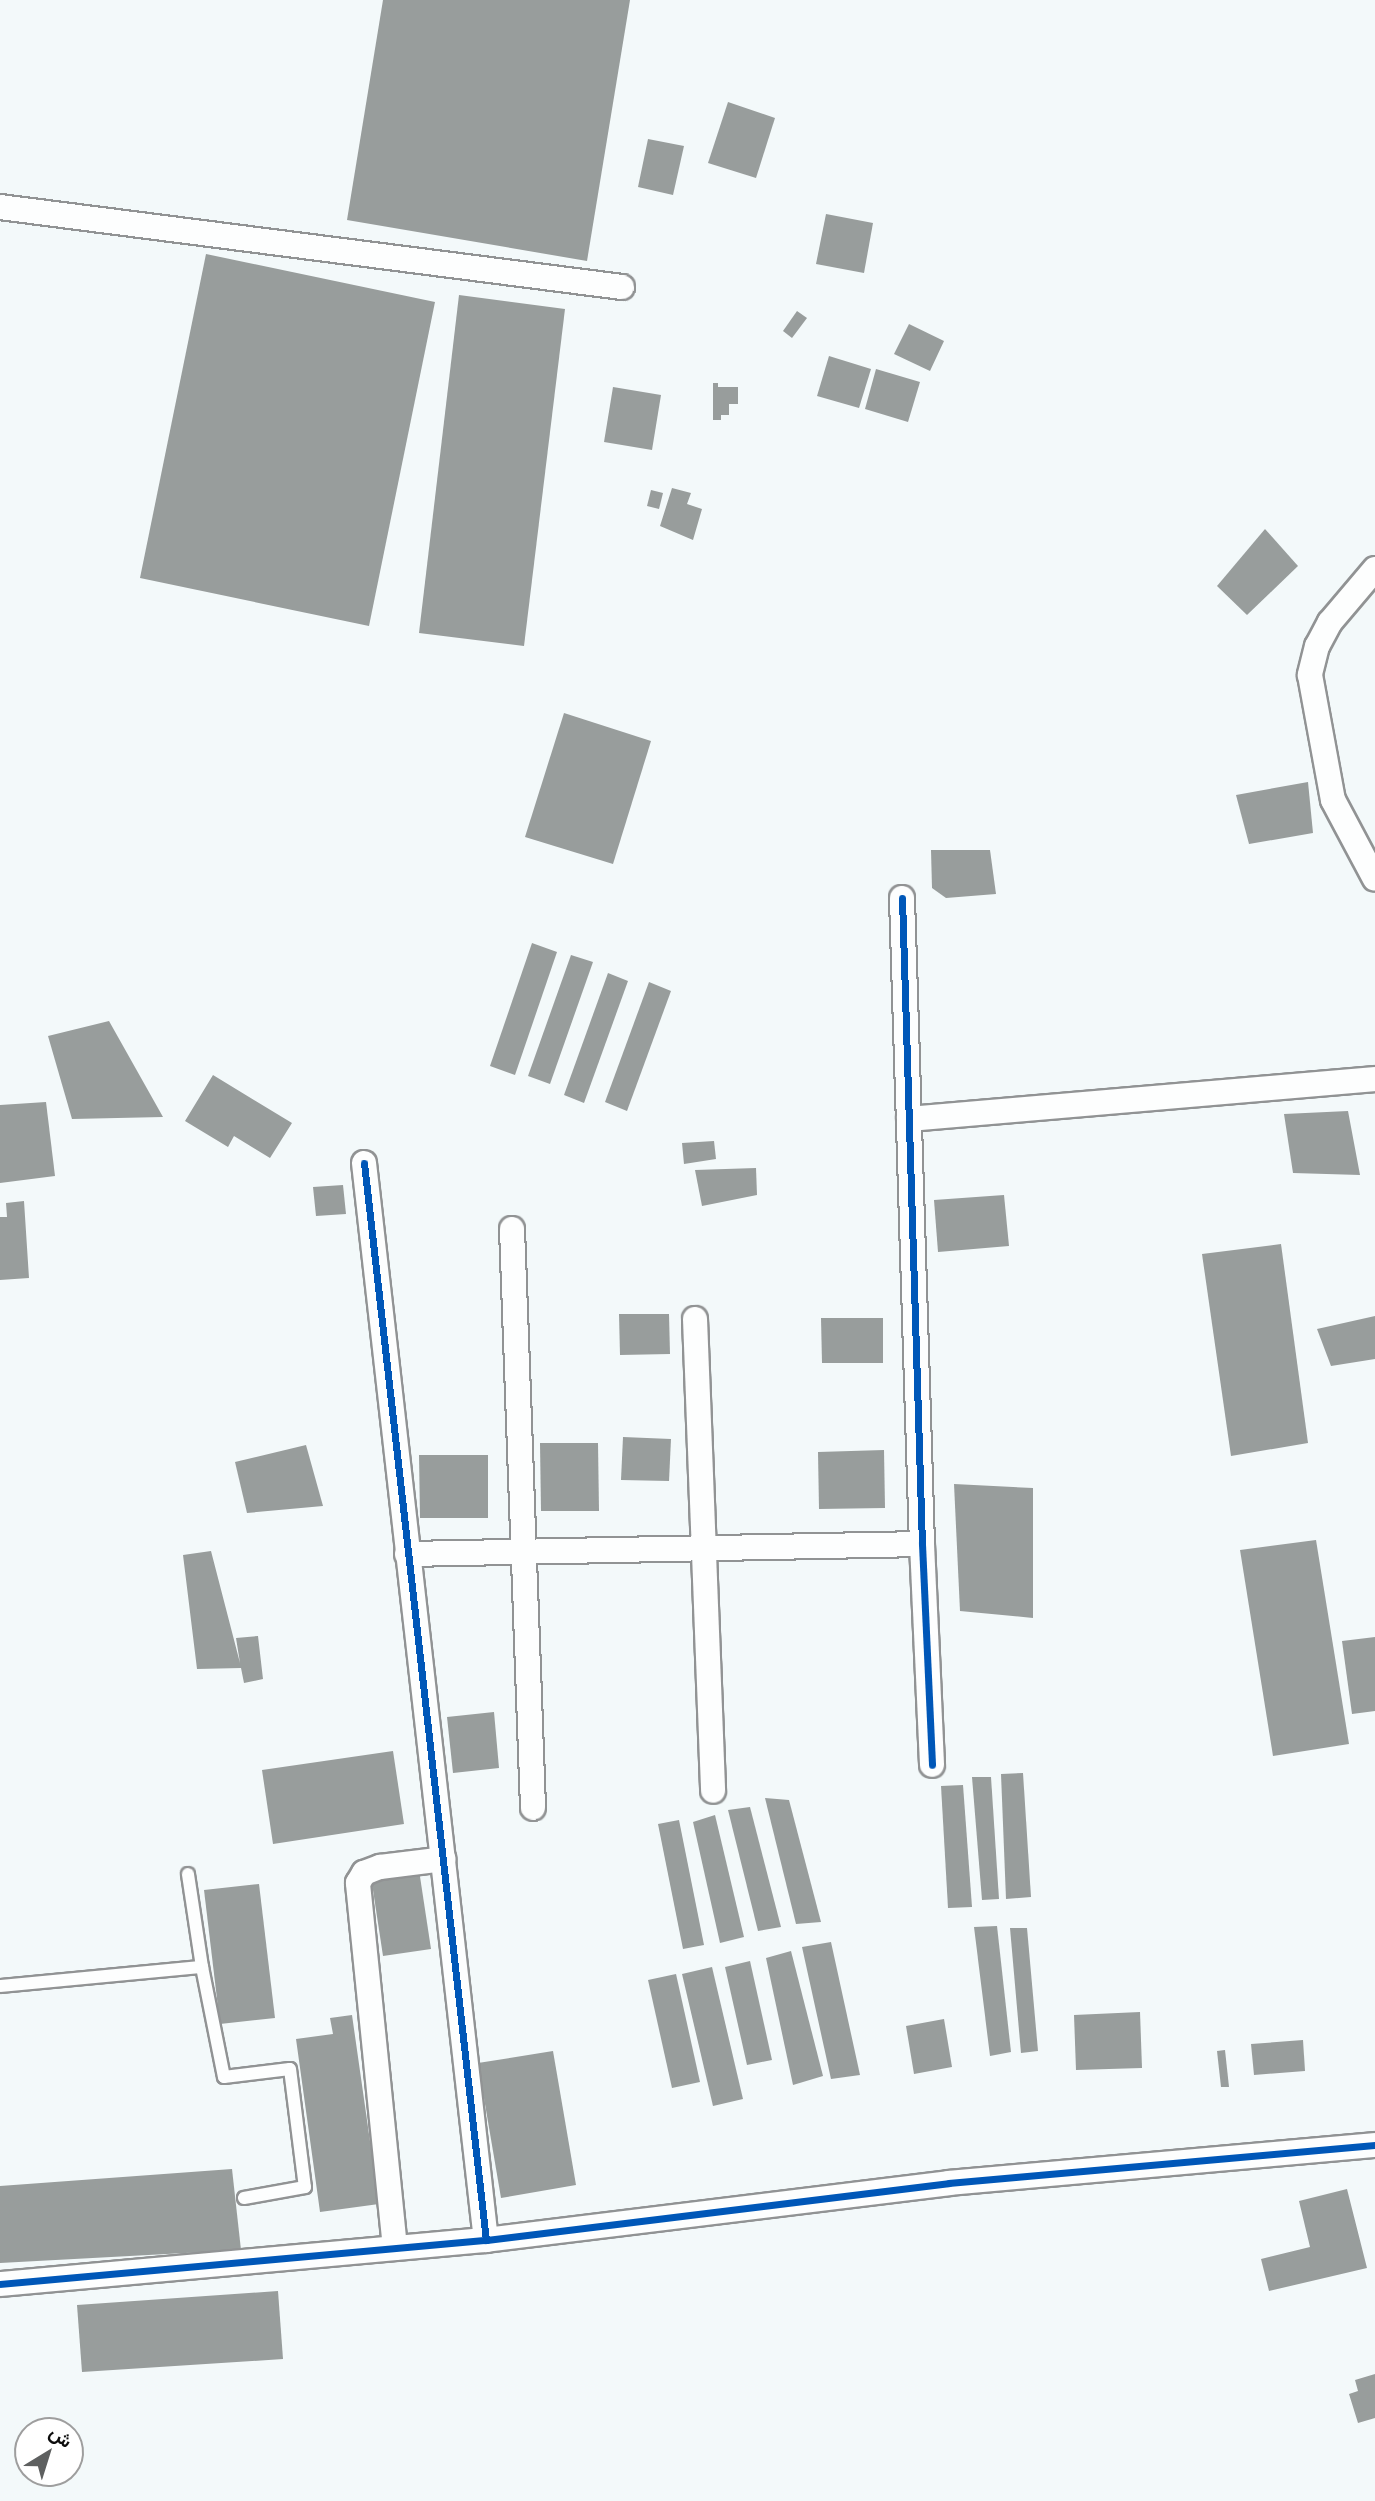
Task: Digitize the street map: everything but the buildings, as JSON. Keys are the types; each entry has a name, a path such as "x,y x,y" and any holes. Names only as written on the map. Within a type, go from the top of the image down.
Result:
{"street":[{"path":"0,207 622,287"},
{"path":"1375,569 1330,622 1317,646 1310,675 1333,800 1375,879"},
{"path":"902,898 922,1544 932,1765"},
{"path":"909,1119 1375,1079"},
{"path":"364,1163 486,2240"},
{"path":"512,1229 533,1808"},
{"path":"695,1319 713,1791"},
{"path":"407,1554 922,1544"},
{"path":"395,2248 358,1883 364,1873 380,1867 444,1859"},
{"path":"0,2284 486,2240 949,2183 1375,2145"}],"lane":[{"path":"188,1874 223,2077 290,2069 305,2188 244,2198"},
{"path":"0,1986 202,1967"}],"cycle path":[{"path":"902,898 922,1544 932,1765"},
{"path":"364,1163 486,2240"},
{"path":"0,2284 486,2240 949,2183 1375,2145"}]}
